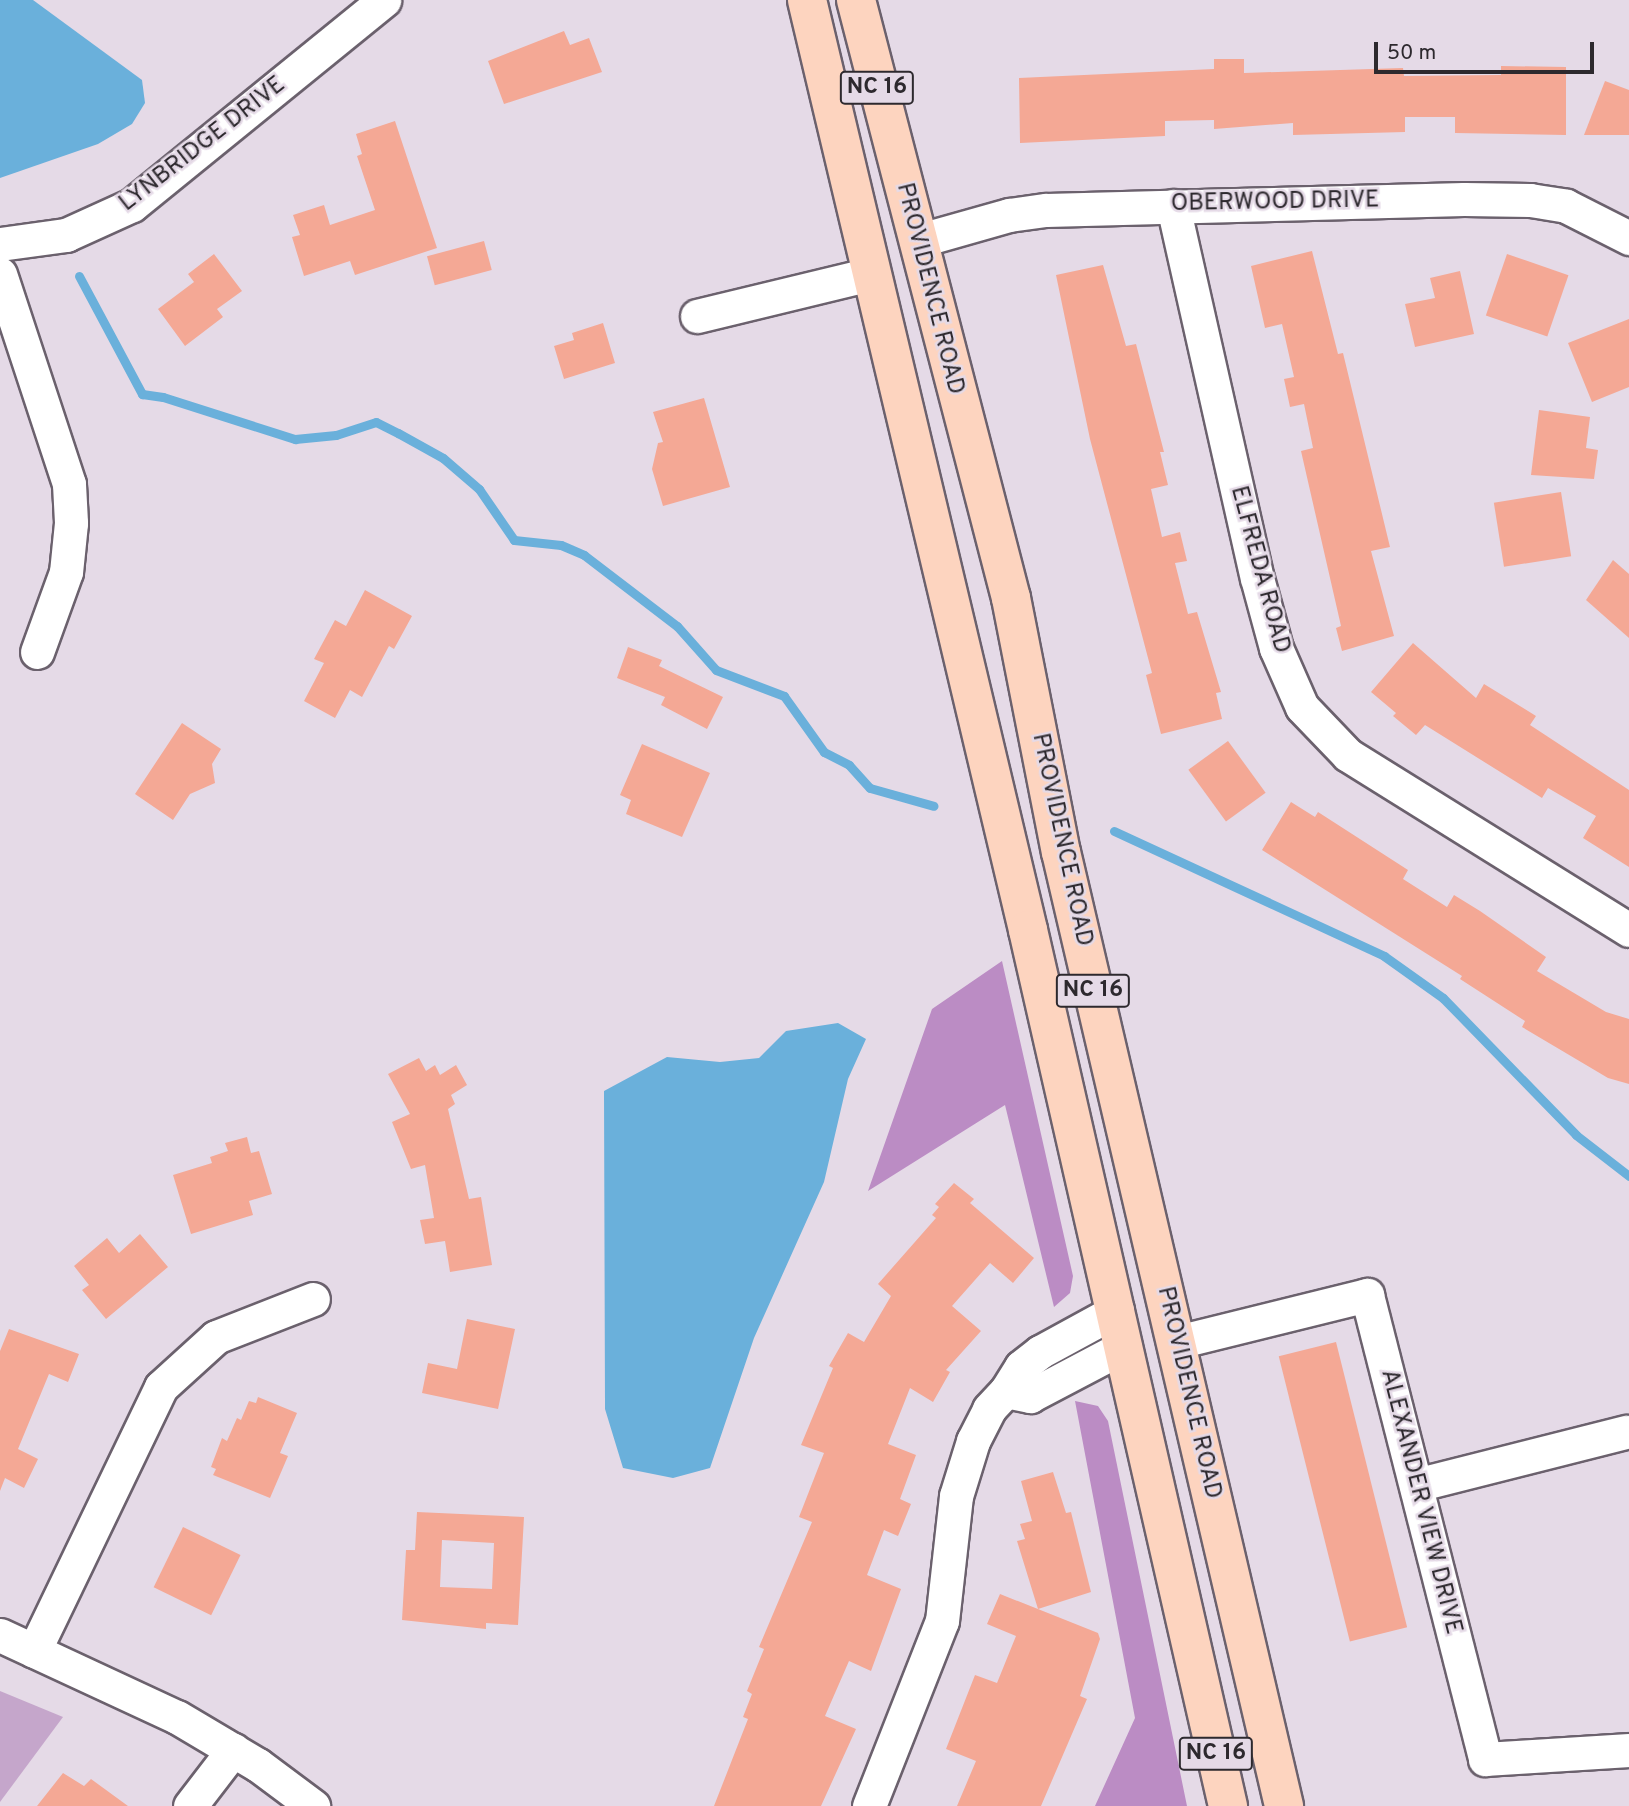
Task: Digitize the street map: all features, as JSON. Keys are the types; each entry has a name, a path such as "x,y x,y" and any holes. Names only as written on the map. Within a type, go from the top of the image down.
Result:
{"main road":[{"name":"PROVIDENCE ROAD","path":"807,0 1125,1346 1228,1806"},
{"name":"PROVIDENCE ROAD","path":"856,0 916,241 1011,598 1061,852 1284,1806"}],"street":[{"name":"LYNBRIDGE DRIVE","path":"0,244 66,235 132,205 384,0"},
{"name":"OBERWOOD DRIVE","path":"916,241 1021,213 1173,205 1530,200 1597,218 1629,238"},
{"name":"ELFREDA ROAD","path":"1173,205 1258,579 1276,648 1302,707 1348,755 1629,930"},
{"path":"0,274 69,484 66,572 37,652"},
{"path":"697,316 871,274"},
{"name":"ALEXANDER VIEW DRIVE","path":"1177,1342 1367,1295 1485,1759 1629,1750"},
{"path":"34,1651 161,1387 216,1338 313,1299"},
{"path":"869,1806 942,1621 956,1496 973,1441 989,1409 1006,1391 1021,1367 1040,1352 1116,1310"},
{"path":"1006,1391 1030,1396 1125,1346"},
{"path":"1416,1485 1626,1432"},
{"path":"0,1635 177,1717 233,1750 313,1806"},
{"path":"190,1806 233,1750"}],"shaded area":[{"path":"1002,961 1073,1276 1070,1293 1054,1307 1005,1105 868,1191 932,1009"},
{"path":"1075,1401 1098,1406 1108,1421 1187,1806 1095,1806 1135,1718"},
{"path":"0,1691 63,1717 0,1802"}],"water":[{"path":"0,0 33,0 142,80 145,103 132,124 98,144 0,178"},
{"path":"838,1023 866,1039 848,1079 824,1182 754,1338 710,1468 673,1478 623,1468 605,1409 604,1091 667,1057 720,1062 759,1058 786,1031"}],"building":[{"path":"564,31 570,45 589,38 602,72 504,104 488,61"},
{"path":"1214,59 1244,59 1244,73 1403,68 1404,76 1501,75 1501,66 1566,67 1566,135 1455,133 1455,117 1405,117 1405,132 1293,135 1293,123 1214,129 1214,120 1165,121 1165,136 1020,143 1019,78 1214,69"},
{"path":"1605,81 1629,90 1629,135 1584,135"},
{"path":"395,121 437,248 355,275 350,261 304,276 292,237 300,235 293,215 324,205 330,225 375,210 357,156 362,154 356,134"},
{"path":"484,241 492,270 435,285 427,256"},
{"path":"1312,251 1338,354 1343,353 1390,547 1371,551 1394,636 1342,651 1336,628 1341,626 1301,451 1313,448 1304,404 1290,407 1284,379 1294,377 1282,324 1265,328 1251,266"},
{"path":"214,254 242,291 217,309 223,317 185,346 158,309 194,282 188,274"},
{"path":"1507,254 1568,275 1547,337 1486,315"},
{"path":"1103,265 1126,346 1136,344 1164,452 1160,452 1168,485 1151,489 1162,537 1180,532 1187,561 1175,563 1188,614 1197,612 1221,692 1216,693 1222,719 1161,734 1146,675 1152,673 1090,439 1056,275"},
{"path":"1460,271 1474,334 1415,347 1405,304 1435,298 1430,278"},
{"path":"1629,319 1629,387 1592,402 1568,343"},
{"path":"603,323 615,363 564,379 554,346 574,340 572,333"},
{"path":"704,398 730,487 663,506 652,469 658,443 663,442 653,412"},
{"path":"1539,410 1590,417 1586,448 1598,450 1594,479 1531,475"},
{"path":"1561,492 1571,556 1504,567 1494,503"},
{"path":"1613,560 1629,574 1629,638 1586,600"},
{"path":"365,590 412,616 394,649 389,646 362,697 350,690 335,718 304,701 324,663 314,659 335,620 346,626"},
{"path":"1413,643 1476,698 1484,684 1536,716 1530,725 1629,790 1629,867 1583,838 1596,816 1548,788 1542,798 1425,725 1416,735 1393,716 1396,713 1371,692"},
{"path":"628,647 662,660 659,666 723,697 707,729 661,705 665,697 617,678"},
{"path":"182,723 221,749 212,764 215,783 190,794 173,820 135,794"},
{"path":"1228,741 1266,793 1226,822 1188,770"},
{"path":"642,744 710,773 682,837 626,814 631,800 620,795"},
{"path":"1291,802 1315,817 1318,812 1408,870 1403,879 1447,907 1454,895 1480,911 1546,957 1537,971 1606,1012 1629,1019 1629,1084 1608,1078 1522,1027 1525,1021 1460,979 1462,976 1262,850"},
{"path":"419,1058 426,1071 435,1065 440,1075 456,1065 467,1085 451,1095 455,1104 448,1109 469,1199 481,1197 492,1265 450,1272 445,1241 425,1244 420,1220 434,1218 425,1165 411,1169 392,1122 410,1114 388,1074"},
{"path":"247,1137 251,1153 259,1151 272,1194 249,1201 253,1215 191,1234 173,1175 212,1163 210,1157 228,1151 225,1143"},
{"path":"954,1183 974,1199 970,1203 1034,1258 1013,1283 990,1263 952,1306 981,1331 946,1370 950,1372 933,1402 910,1388 888,1444 916,1455 900,1499 911,1504 898,1536 884,1530 867,1575 901,1589 871,1671 849,1661 825,1716 856,1729 821,1806 714,1806 748,1719 743,1717 752,1694 747,1691 764,1649 759,1647 812,1522 799,1517 824,1453 801,1445 833,1368 829,1366 848,1333 864,1342 891,1296 878,1284 936,1218 932,1215 939,1207 935,1204"},
{"path":"140,1234 168,1267 106,1319 82,1290 89,1285 74,1266 107,1238 119,1253"},
{"path":"467,1319 515,1329 498,1409 422,1393 428,1363 457,1369"},
{"path":"9,1329 79,1354 68,1382 49,1374 18,1449 38,1459 24,1488 5,1478 0,1491 0,1351"},
{"path":"1336,1342 1407,1627 1350,1642 1279,1356"},
{"path":"258,1397 297,1413 280,1453 288,1456 270,1498 213,1475 216,1469 211,1467 222,1438 227,1441 237,1418 241,1420 249,1401 256,1403"},
{"path":"1053,1472 1066,1513 1071,1512 1091,1592 1038,1609 1017,1541 1025,1539 1020,1524 1032,1521 1021,1481"},
{"path":"417,1512 524,1517 518,1625 486,1623 486,1629 402,1620 406,1550 415,1550","holes":["442,1540 494,1543 492,1589 440,1587"]},
{"path":"183,1527 241,1555 211,1615 154,1587"},
{"path":"1000,1594 1098,1633 1100,1639 1080,1696 1087,1699 1041,1806 957,1806 976,1761 946,1749 975,1675 997,1683 1016,1636 987,1624"},
{"path":"63,1773 84,1786 91,1779 128,1806 37,1806"}],"waterway":[{"path":"79,276 142,394 163,397 295,439 336,435 376,422 398,433 443,458 479,489 514,540 561,545 584,555 677,626 716,670 784,696 824,752 849,765 870,788 934,806"},
{"path":"1114,831 1384,956 1443,998 1576,1135 1629,1176"}]}
